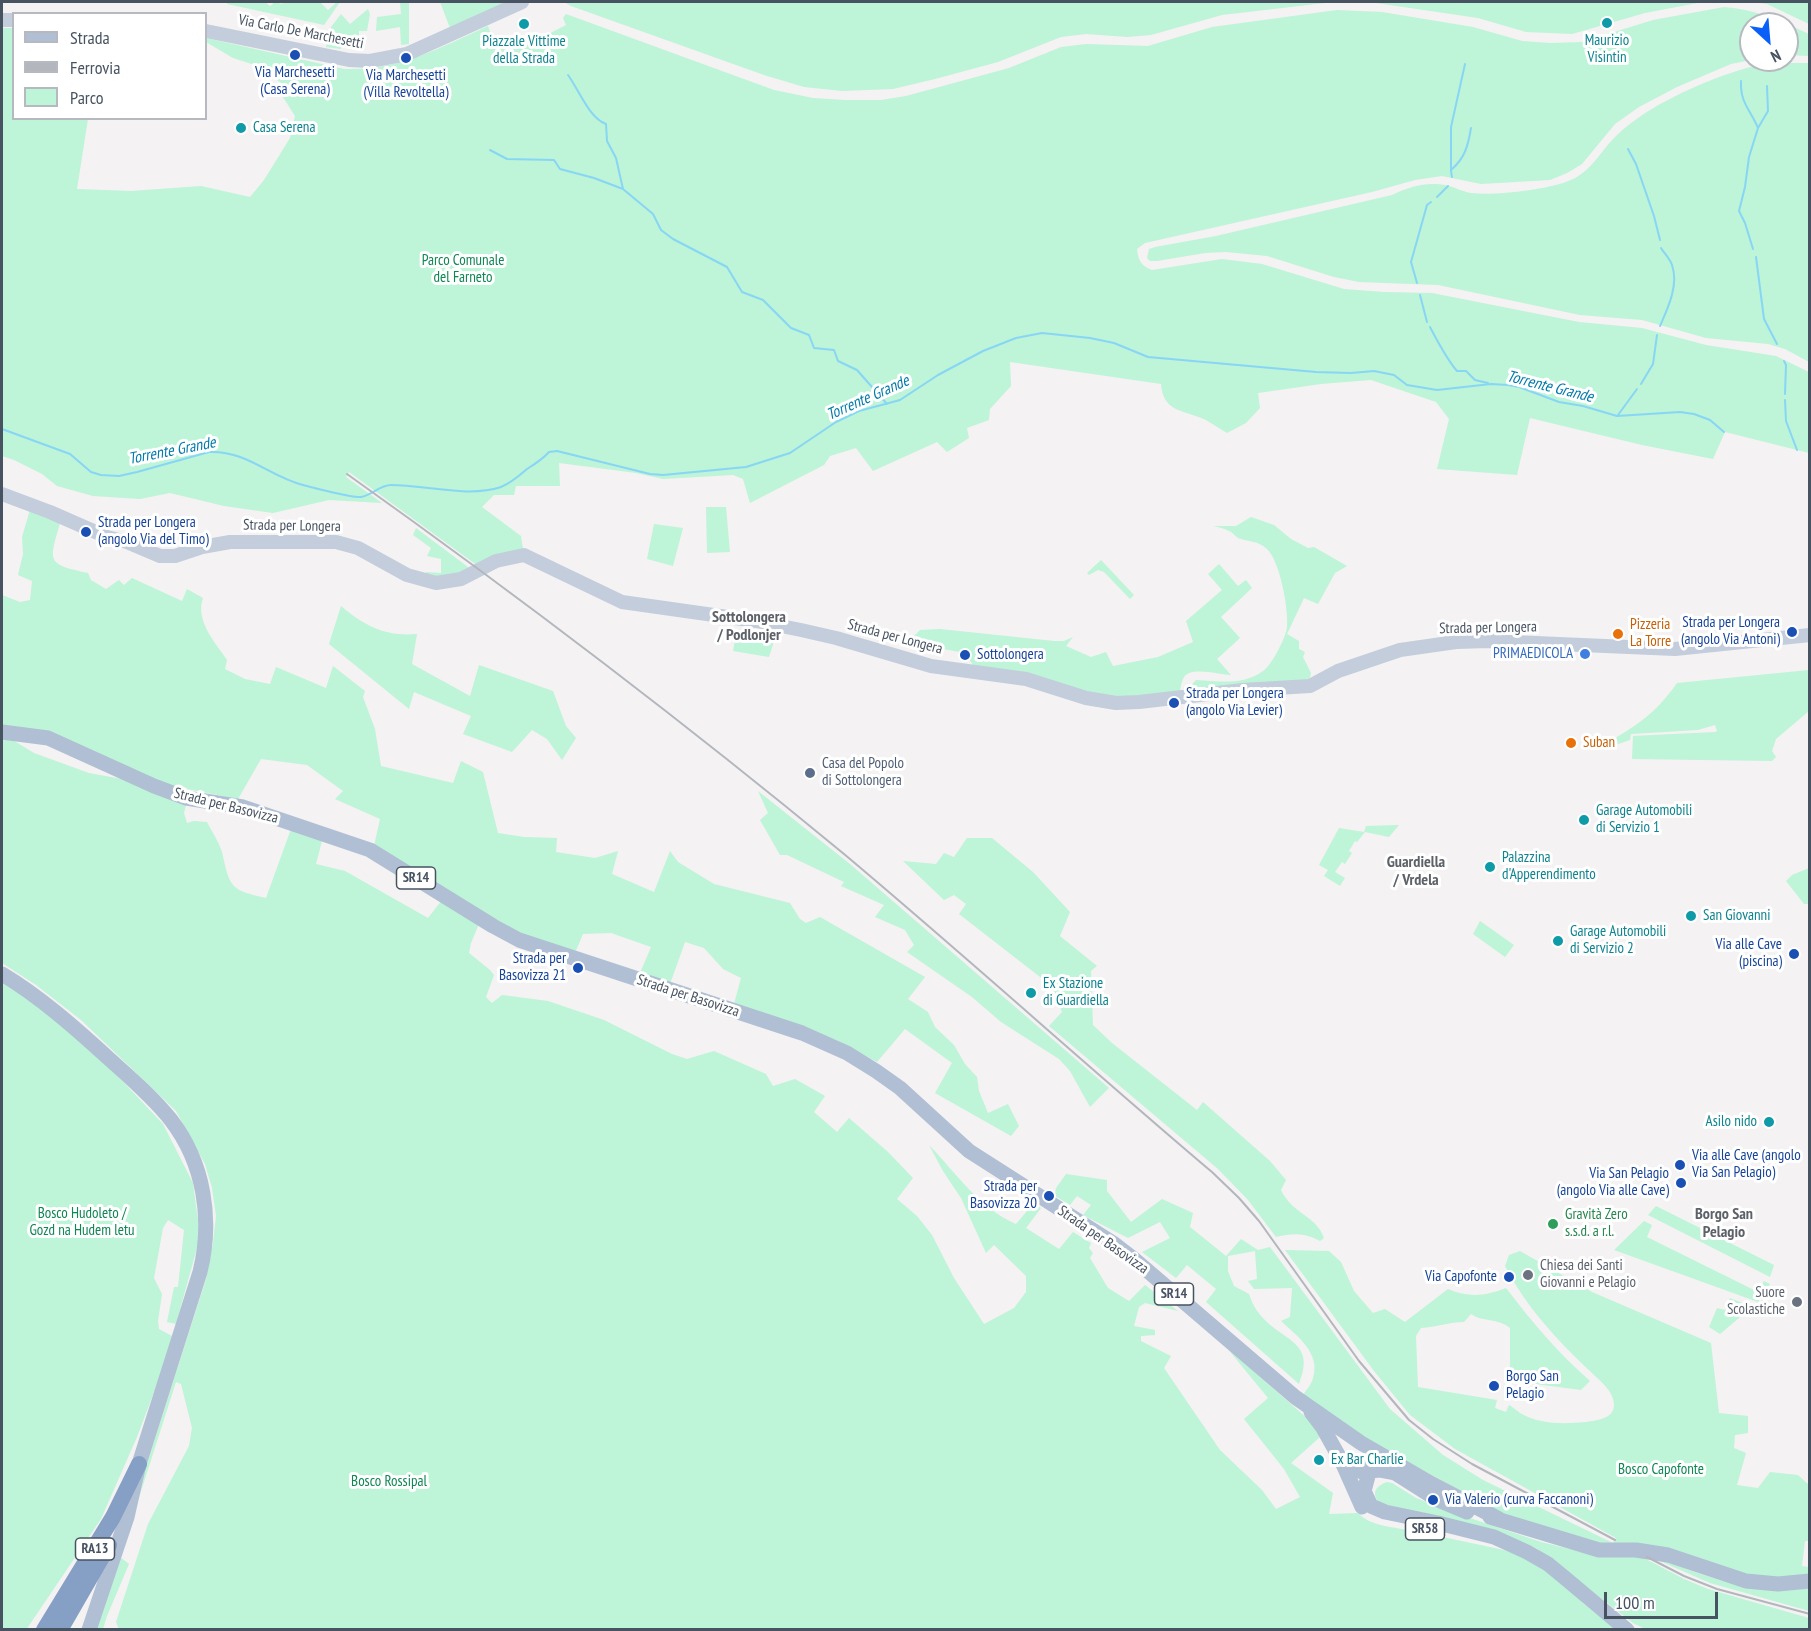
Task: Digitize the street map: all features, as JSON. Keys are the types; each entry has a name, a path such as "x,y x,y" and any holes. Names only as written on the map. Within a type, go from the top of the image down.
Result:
{"highway":[{"name":"RA13","path":"44,1629 113,1517 139,1464"},
{"name":"RA13","path":"60,1629 109,1545 139,1464"}],"main road":[{"name":"Strada per Basovizza","path":"2,732 48,738 186,798 243,807 370,850 519,940 802,1033 847,1053 900,1088 969,1151 1090,1227 1135,1260 1301,1401 1361,1443 1499,1519"},
{"path":"2,974 76,1028 157,1105 180,1132 200,1177 206,1224 202,1260 139,1464 127,1517 89,1629"},
{"name":"Strada per Basovizza","path":"1301,1401 1323,1428 1362,1497"},
{"path":"1361,1443 1370,1460 1370,1472 1362,1497"},
{"path":"1342,1462 1362,1472 1389,1471 1447,1505 1468,1513 1499,1519 1599,1550 1647,1551 1746,1581 1778,1584 1809,1581"},
{"path":"36,1629 90,1550 139,1464"},
{"path":"1370,1472 1377,1466 1385,1464 1399,1465"},
{"path":"1362,1497 1370,1486 1383,1477 1398,1479 1416,1487"},
{"name":"SR58","path":"1362,1497 1376,1510 1494,1537 1548,1564 1627,1629"}],"street":[{"name":"Via Carlo De Marchesetti","path":"207,31 349,60 370,61 407,54 522,2"},
{"name":"Strada per Longera","path":"2,494 160,556 176,556 216,543 230,542 347,543 407,575 436,583 460,579 496,561 524,555 622,602 756,621 801,630 931,666 1026,679 1086,698 1116,703 1243,690 1310,686 1338,671 1382,656 1423,646 1456,642 1489,641 1675,649 1809,635"}],"green space":[{"path":"228,2 265,2 270,6 275,2 282,4 284,2 320,2 328,10 340,2 324,25 227,4"},
{"path":"400,2 409,2 409,44 401,45 400,27 376,31 377,17 401,14"},
{"path":"440,2 509,2 450,28"},
{"path":"564,2 1334,2 1222,15 1151,35 1127,37 1086,34 1061,37 998,62 935,79 893,89 842,91 804,87 764,75"},
{"path":"1349,2 1703,2 1645,13 1572,34 1526,32 1478,18 1376,3"},
{"path":"1751,2 1809,2 1809,24 1799,19 1799,12 1784,12 1767,4"},
{"name":"Parco Comunale del Farneto","path":"1724,7 1753,12 1739,12 1739,62 1677,87 1639,107 1615,124 1582,164 1550,180 1481,184 1442,176 1415,180 1372,192 1145,243 1137,249 1139,259 1152,270 1222,259 1262,264 1344,289 1432,293 1579,322 1642,328 1706,345 1776,356 1809,372 1809,453 1725,432 1713,459 1642,445 1530,418 1517,475 1437,469 1449,419 1436,402 1371,380 1258,393 1260,408 1246,423 1227,433 1206,420 1176,409 1166,400 1161,384 1010,362 1011,386 990,409 989,420 967,428 969,438 947,452 937,442 873,471 856,448 830,456 824,465 750,503 743,479 733,475 663,479 636,473 559,463 560,486 516,486 514,495 494,495 482,507 521,536 523,549 478,566 349,472 346,477 382,503 329,500 273,513 224,506 170,493 140,499 93,496 57,486 42,474 2,456 2,28 12,28 12,120 88,120 77,189 131,191 201,186 250,197 264,180 290,138 295,116 281,94 283,84 261,70 261,67 233,58 207,43 207,38 344,69 364,69 401,62 435,50 488,26 496,49 507,48 522,41 525,46 566,25 563,18 566,14 774,90 813,98 845,100 881,100 906,96 1009,68 1061,47 1086,44 1148,46 1212,27 1337,10 1382,12 1473,27 1522,41 1582,42 1653,20"},
{"path":"368,9 370,14 367,31 359,31 359,39 341,39 341,49 326,47 331,27 341,14 350,24"},
{"path":"1799,29 1809,34 1809,56 1799,56"},
{"path":"1799,63 1809,63 1809,362 1785,349 1768,344 1706,338 1642,320 1580,315 1438,285 1359,282 1334,277 1267,256 1226,252 1157,261 1150,261 1147,258 1149,249 1155,247 1216,236 1392,195 1420,185 1435,184 1471,193 1493,194 1532,190 1566,182 1582,174 1616,136 1643,115 1674,97 1739,71 1799,72"},
{"path":"706,507 726,507 730,552 707,553"},
{"path":"30,510 60,523 53,554 58,564 88,573 91,580 106,589 119,580 124,585 132,578 182,601 187,589 203,598 201,607 204,623 227,660 225,669 245,679 270,684 276,667 326,688 333,666 365,691 363,697 375,729 381,766 453,783 461,761 483,772 498,833 557,838 556,852 595,858 618,851 612,874 654,892 670,851 678,862 714,884 790,903 800,919 806,923 820,917 925,977 908,999 928,1012 935,1027 954,1045 965,1064 977,1077 979,1091 988,1113 1008,1104 1019,1126 1011,1136 935,1093 952,1063 905,1029 877,1062 836,1040 734,1004 741,978 723,969 704,948 685,942 670,984 640,973 651,947 611,933 583,934 575,953 529,938 487,916 374,846 380,819 335,799 343,791 307,765 261,759 238,799 182,788 147,778 2,726 2,595 20,602 30,600 32,581 18,575 23,554 22,537"},
{"path":"1251,517 1274,525 1291,539 1308,548 1314,547 1347,566 1335,573 1318,604 1304,598 1287,634 1299,641 1299,649 1305,652 1303,657 1311,673 1309,682 1192,692 1192,684 1196,680 1239,681 1263,671 1274,658 1286,633 1285,598 1280,575 1272,555 1260,544 1238,538 1232,532 1213,526 1236,526"},
{"path":"654,524 683,528 673,566 647,559"},
{"path":"416,528 472,570 452,577 426,579 426,572 441,573 441,559 427,556 431,548 413,535"},
{"path":"1101,560 1134,595 1130,599 1104,572 1098,570 1089,575 1087,573"},
{"path":"1219,564 1238,586 1246,580 1252,588 1221,617 1240,638 1217,659 1231,675 1191,672 1183,679 1180,694 1110,698 973,665 965,653 916,644 914,636 920,630 940,629 1054,641 1064,641 1073,637 1066,646 1091,657 1106,652 1113,666 1158,657 1193,642 1186,621 1222,590 1208,574"},
{"path":"341,606 376,629 396,634 417,634 412,664 470,696 479,665 553,691 566,726 576,738 562,760 547,739 532,730 512,752 463,734 471,716 414,692 409,709 329,644"},
{"path":"737,629 776,635 769,657 733,651"},
{"path":"1809,670 1809,711 1776,739 1772,751 1776,757 1772,761 1632,759 1633,736 1715,732 1717,731 1715,725 1698,730 1631,734 1630,740 1603,749 1601,747 1652,712 1677,683"},
{"name":"Bosco Rossipal","path":"2,738 11,739 34,753 89,773 122,779 186,805 184,813 187,823 207,822 221,848 230,880 234,886 245,892 266,898 291,829 322,841 316,864 345,871 428,918 442,900 479,924 469,953 494,975 486,997 492,1003 502,995 548,1001 604,1020 672,1054 687,1059 714,1051 766,1074 773,1086 795,1079 825,1096 814,1112 837,1132 849,1118 888,1152 913,1178 897,1199 917,1216 932,1235 954,1278 984,1324 1014,1308 1026,1292 1026,1276 994,1245 986,1253 961,1198 929,1145 979,1199 1003,1217 1016,1224 1033,1204 1041,1208 1026,1228 1059,1249 1073,1232 1091,1243 1089,1248 1093,1253 1090,1258 1108,1288 1129,1301 1145,1285 1178,1311 1145,1303 1139,1307 1134,1326 1155,1330 1155,1335 1141,1336 1141,1341 1171,1356 1164,1368 1220,1450 1262,1490 1276,1509 1300,1497 1284,1469 1244,1419 1268,1398 1227,1348 1308,1419 1320,1437 1291,1463 1333,1493 1329,1514 1358,1513 1376,1524 1413,1531 1412,1539 1423,1541 1424,1533 1504,1550 1531,1559 1558,1577 1584,1604 1616,1629 119,1629 116,1622 148,1524 189,1446 192,1428 181,1384 176,1382 120,1557 129,1564 103,1629 94,1629 206,1279 216,1216 212,1188 205,1164 176,1111 81,1020 36,985 2,963"},
{"path":"758,791 850,864 1109,1088 1090,1107 1070,1071 1059,1059 1001,1022 972,997 907,952 914,945 905,930 875,917 884,905 841,886 844,882 787,855 780,855 760,820 768,813"},
{"path":"1399,825 1389,837 1365,832 1357,842 1355,841 1349,851 1352,853 1345,864 1342,862 1335,872 1345,878 1340,886 1324,876 1328,870 1319,865 1339,828 1364,832 1366,826"},
{"path":"967,838 992,838 1033,872 1070,912 1060,936 1097,966 1091,971 1093,1025 1112,1043 1197,1110 1203,1102 1270,1161 1286,1180 1281,1190 1286,1198 1316,1224 1324,1238 1320,1241 1299,1235 1276,1237 1248,1200 1218,1169 1049,1026 1062,1012 1053,987 959,914 966,904 954,895 944,900 903,861 936,864 944,853 954,857"},
{"path":"1810,868 1809,904 1804,904 1786,881 1792,875"},
{"path":"1480,921 1514,945 1505,957 1473,934"},
{"name":"Bosco Hudoleto / Gozd na Hudem letu","path":"2,981 54,1018 112,1070 163,1124 193,1183 200,1237 176,1324 167,1322 174,1287 178,1287 184,1230 168,1220 163,1228 154,1278 162,1294 159,1329 172,1336 165,1363 137,1437 101,1519 26,1630 2,1629"},
{"name":"Bosco Capofonte","path":"1066,1174 1107,1180 1107,1191 1131,1222 1162,1199 1193,1213 1190,1227 1226,1256 1241,1239 1258,1250 1270,1247 1390,1409 1443,1455 1483,1480 1613,1543 1616,1538 1455,1449 1410,1415 1374,1371 1285,1250 1329,1251 1341,1262 1354,1291 1373,1313 1385,1309 1405,1322 1448,1289 1463,1294 1477,1295 1506,1288 1546,1337 1590,1381 1581,1390 1535,1384 1535,1381 1510,1377 1510,1328 1471,1314 1464,1322 1421,1328 1416,1336 1418,1387 1497,1400 1495,1408 1506,1412 1509,1405 1528,1417 1544,1422 1586,1422 1608,1416 1614,1405 1612,1395 1555,1336 1523,1296 1505,1266 1509,1255 1520,1251 1592,1292 1711,1343 1719,1413 1748,1416 1748,1433 1735,1435 1734,1448 1746,1453 1737,1485 1758,1488 1770,1472 1798,1475 1809,1485 1809,1541 1805,1541 1802,1566 1809,1567 1809,1577 1752,1577 1608,1546 1502,1514 1359,1435 1303,1395 1310,1385 1315,1369 1311,1353 1281,1321 1290,1317 1292,1288 1254,1289 1248,1281 1257,1279 1255,1251 1228,1256 1228,1271 1234,1286 1249,1294 1254,1307 1261,1315 1296,1344 1301,1351 1304,1359 1299,1384 1206,1302 1216,1289 1187,1265 1176,1278 1142,1252 1170,1238 1160,1222 1128,1238 1083,1215 1091,1205 1077,1196 1070,1205 1055,1196 1056,1188"},
{"path":"1656,1206 1774,1265 1770,1277 1648,1215"},
{"path":"1644,1221 1652,1225 1647,1237 1758,1292 1764,1281 1770,1284 1758,1302 1614,1250"},
{"path":"1730,1298 1752,1307 1720,1334 1709,1327 1717,1308 1725,1310"},
{"path":"1387,1482 1416,1498 1541,1542 1598,1556 1642,1557 1708,1589 1809,1618 1809,1629 1645,1629 1633,1623 1536,1548 1505,1536 1379,1503 1375,1496 1376,1490"},
{"path":"1653,1558 1726,1582 1753,1588 1794,1590 1809,1588 1809,1611 1710,1583"}],"waterway":[{"path":"1452,177 1451,127 1465,64"},
{"path":"568,75 589,110 606,124 607,141 616,158 623,189 653,214 661,230 673,239 727,267 742,292 763,300 791,328 809,335 814,348 834,350 838,361 857,370 887,404"},
{"path":"1741,81 1744,101 1758,128"},
{"path":"1753,249 1739,211 1749,157 1758,128 1768,111 1767,86"},
{"path":"1451,170 1460,161 1465,151 1471,128"},
{"path":"1628,149 1636,164 1660,240"},
{"path":"490,150 507,159 554,160 560,169 623,189"},
{"path":"1437,197 1448,186"},
{"path":"1417,283 1411,262 1427,205 1431,202"},
{"path":"1660,326 1672,296 1674,280 1672,265 1661,248"},
{"path":"1756,257 1764,319 1777,344"},
{"path":"1420,295 1427,322"},
{"path":"1430,327 1457,371 1466,371 1475,380 1488,383"},
{"name":"Torrente Grande","path":"2,429 70,454 91,472 101,475 119,476 209,452 222,453 246,459 303,485 357,497 391,485 461,491 488,490 501,487 518,477 549,452 557,451 650,474 663,475 746,467 790,453 836,422 859,411 900,400 938,375 983,351 1016,338 1042,333 1114,343 1148,357 1316,372 1374,371 1394,375 1407,385 1437,390 1491,384 1508,385 1559,402 1617,416 1680,412 1694,414 1710,420 1724,432"},
{"path":"1641,384 1653,364 1657,335"},
{"path":"1784,361 1786,365 1785,394"},
{"path":"1618,415 1637,389"},
{"path":"1785,400 1786,421 1797,450"}],"railway":[{"path":"347,474 599,660 783,804 890,893 1212,1172 1259,1221 1359,1361 1409,1420 1433,1439 1472,1464 1615,1540"},
{"path":"1647,1557 1684,1576 1717,1589 1810,1614"}],"place":[{"name":"Maurizio Visintin","path":"1607,23"},
{"name":"Piazzale Vittime della Strada","path":"524,24"},
{"name":"Via Marchesetti (Casa Serena)","path":"295,55"},
{"name":"Via Marchesetti (Villa Revoltella)","path":"406,58"},
{"name":"Casa Serena","path":"241,128"},
{"name":"Strada per Longera (angolo Via del Timo)","path":"86,532"},
{"name":"Strada per Longera (angolo Via Antoni)","path":"1792,632"},
{"name":"Pizzeria La Torre","path":"1618,634"},
{"name":"PRIMAEDICOLA","path":"1585,654"},
{"name":"Sottolongera","path":"965,655"},
{"name":"Strada per Longera (angolo Via Levier)","path":"1174,703"},
{"name":"Suban","path":"1571,743"},
{"name":"Casa del Popolo di Sottolongera","path":"810,773"},
{"name":"Garage Automobili di Servizio 1","path":"1584,820"},
{"name":"Palazzina d'Apperendimento","path":"1490,867"},
{"name":"San Giovanni","path":"1691,916"},
{"name":"Garage Automobili di Servizio 2","path":"1558,941"},
{"name":"Via alle Cave (piscina)","path":"1794,954"},
{"name":"Strada per Basovizza 21","path":"578,968"},
{"name":"Ex Stazione di Guardiella","path":"1031,993"},
{"name":"Asilo nido","path":"1769,1122"},
{"name":"Via alle Cave (angolo Via San Pelagio)","path":"1680,1165"},
{"name":"Via San Pelagio (angolo Via alle Cave)","path":"1681,1183"},
{"name":"Strada per Basovizza 20","path":"1049,1196"},
{"name":"Gravità Zero s.s.d. a r.l.","path":"1553,1224"},
{"name":"Chiesa dei Santi Giovanni e Pelagio","path":"1528,1275"},
{"name":"Via Capofonte","path":"1509,1277"},
{"name":"Suore Scolastiche","path":"1797,1302"},
{"name":"Borgo San Pelagio","path":"1494,1386"},
{"name":"Ex Bar Charlie","path":"1319,1460"},
{"name":"Via Valerio (curva Faccanoni)","path":"1433,1500"}],"district":[{"name":"Sottolongera / Podlonjer","path":"749,626"},
{"name":"Guardiella / Vrdela","path":"1416,871"},
{"name":"Borgo San Pelagio","path":"1724,1223"}]}
